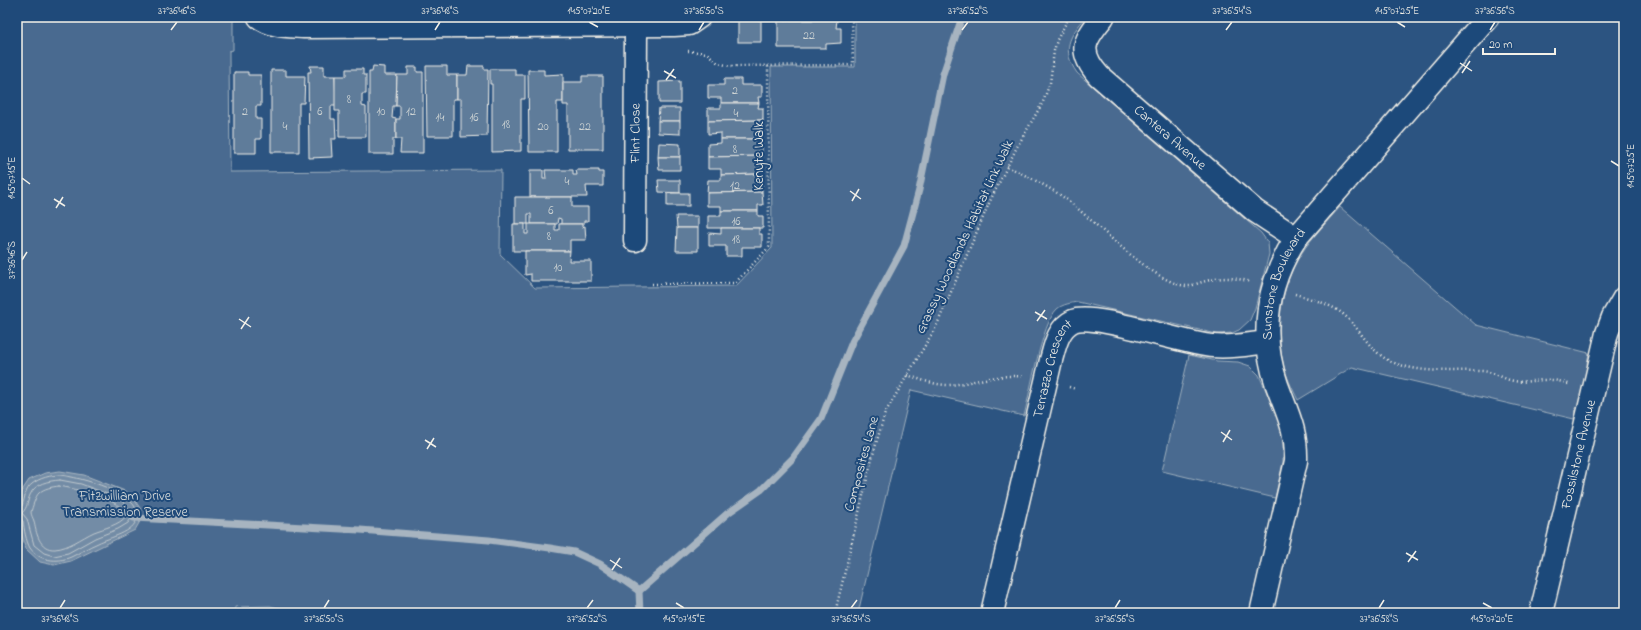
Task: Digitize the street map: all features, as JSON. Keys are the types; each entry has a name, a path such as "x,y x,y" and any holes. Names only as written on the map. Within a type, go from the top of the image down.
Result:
{"street":[{"path":"258,17 265,22 280,26 304,27 636,26 689,24 699,17"},
{"name":"Cantera Avenue","path":"1103,17 1086,42 1085,49 1088,61 1094,70 1255,211 1296,238"},
{"name":"Sunstone Boulevard","path":"1261,613 1293,479 1296,447 1291,418 1271,366 1267,342 1269,304 1279,268 1296,238 1488,17"},
{"name":"Flint Close","path":"635,240 636,26"},
{"name":"Fossilstone Avenue","path":"1542,613 1607,333 1613,317 1624,298"},
{"name":"Terrazzo Crescent","path":"992,613 1046,382 1057,340 1061,331 1067,325 1074,320 1085,319 1102,321 1195,344 1213,346 1228,347 1267,342"}],"path":[{"path":"688,51 707,53 718,63 730,66 853,65 852,17"},
{"name":"Grassy Woodlands Habitat Link Walk","path":"907,375 944,309 990,201 1047,91 1050,83 1057,40 1069,17"},
{"name":"Kenyte Walk","path":"652,284 735,283 769,247 768,65"},
{"path":"1007,166 1063,197 1146,267 1170,282 1190,286 1219,277 1238,278"},
{"path":"1310,299 1323,303 1342,313 1355,326 1370,346 1384,358 1392,362 1434,372 1481,371 1500,375 1514,381 1527,382 1551,380 1594,390"},
{"path":"907,375 931,383 947,385 1003,376 1018,376 1076,389"},
{"name":"Composites Lane","path":"836,613 880,428 890,402 907,375"}],"green space":[{"name":"Fitzwilliam Drive Transmission Reserve","path":"17,17 233,17 233,50 229,51 230,172 501,170 500,254 535,288 736,286 772,248 771,67 855,67 855,17 1086,17 1071,37 1068,50 1072,65 1077,73 1261,233 1268,243 1269,254 1255,308 1250,320 1239,330 1232,333 1217,334 1078,302 1059,307 1046,328 1033,375 1024,416 911,390 858,613 298,613 270,606 235,607 235,613 17,613"},
{"path":"1340,207 1476,325 1589,353 1587,363 1590,380 1586,397 1576,408 1574,419 1352,367 1298,400 1286,373 1281,349 1280,321 1284,293 1294,266 1301,254"},
{"path":"1189,355 1217,361 1238,362 1250,366 1259,375 1281,425 1283,435 1283,462 1275,498 1162,471"}],"water":[{"path":"60,471 84,475 125,491 134,499 140,508 142,518 135,530 71,561 54,565 40,562 26,549 19,526 18,507 21,492 29,480 45,473"}],"building":[{"path":"738,17 761,17 761,20 738,20"},
{"path":"778,17 837,17 837,20 778,20"},
{"path":"738,20 761,20 761,42 738,42"},
{"path":"778,20 837,20 836,28 841,28 841,43 826,44 826,48 778,48"},
{"path":"310,66 324,66 324,76 335,76 336,106 331,106 331,119 335,119 336,139 331,139 332,157 309,158 308,72 311,72"},
{"path":"373,66 384,67 384,75 397,75 396,106 393,106 392,118 396,119 396,139 393,139 393,154 369,154 369,72 372,72"},
{"path":"426,66 447,66 447,75 457,75 457,99 453,99 453,136 427,136"},
{"path":"468,66 484,66 484,69 488,69 487,136 461,137 461,99 457,99 457,75 467,75"},
{"path":"408,67 417,67 417,72 423,72 423,153 400,153 401,139 396,139 396,119 400,119 400,106 396,106 397,75 408,75"},
{"path":"346,69 363,69 363,75 366,75 366,94 362,94 362,106 366,107 366,137 339,137 339,111 335,111 335,76 346,76"},
{"path":"490,69 515,69 515,75 525,75 525,99 521,99 521,151 492,152 492,84 490,84"},
{"path":"271,70 286,70 286,76 305,76 304,103 299,103 299,152 271,152"},
{"path":"528,70 544,70 544,75 563,74 563,102 557,102 557,152 529,152"},
{"path":"234,72 248,72 248,75 261,75 261,106 256,106 256,119 261,119 261,139 256,139 256,153 234,153"},
{"path":"582,76 603,76 603,149 568,149 568,105 563,105 563,82 582,82"},
{"path":"724,79 741,79 741,85 762,85 762,97 758,97 759,103 721,103 721,98 708,98 708,85 724,85"},
{"path":"680,81 680,103 659,103 659,82"},
{"path":"721,103 759,103 758,108 763,108 763,120 708,121 708,108 721,108"},
{"path":"659,108 680,108 680,121 658,121"},
{"path":"763,120 763,133 758,133 758,139 721,139 721,133 708,134 708,121"},
{"path":"658,121 680,121 680,134 658,133"},
{"path":"721,139 758,139 758,144 762,144 762,156 708,157 708,144 721,143"},
{"path":"659,143 680,144 680,157 658,157"},
{"path":"762,156 762,169 758,169 758,174 721,175 721,169 708,169 708,157"},
{"path":"658,157 680,157 680,170 659,170"},
{"path":"530,170 543,170 543,179 546,179 545,170 573,170 573,175 577,175 576,170 599,170 599,172 603,172 603,186 586,186 587,197 530,197"},
{"path":"758,174 758,180 762,180 762,192 707,193 708,180 721,180 721,175"},
{"path":"658,180 680,180 680,193 659,192"},
{"path":"762,192 763,205 758,205 758,211 721,211 721,206 707,206 707,193"},
{"path":"667,193 689,193 689,206 667,206"},
{"path":"515,197 572,197 572,207 588,207 588,221 584,221 584,224 561,224 561,219 558,218 557,224 531,224 531,214 528,214 528,224 515,224"},
{"path":"721,211 758,211 758,216 763,216 763,228 708,228 708,216 721,216"},
{"path":"676,216 698,216 698,228 677,228"},
{"path":"513,224 525,224 525,234 528,234 528,224 555,224 555,230 559,230 559,224 582,224 582,227 585,226 586,240 570,240 570,251 513,251"},
{"path":"677,228 698,228 698,251 676,251"},
{"path":"721,228 759,228 759,234 762,234 762,247 742,247 742,256 726,256 726,246 709,246 709,233 721,234"},
{"path":"525,251 570,251 569,261 591,261 591,281 531,281 531,274 525,275"}],"waterway":[{"path":"639,591 728,513 761,490 793,458 821,419 852,342 904,246 919,190 943,74 962,17"},
{"path":"134,518 360,530 489,540 550,548 574,552 600,564 639,591"},
{"path":"639,591 640,613"}]}
